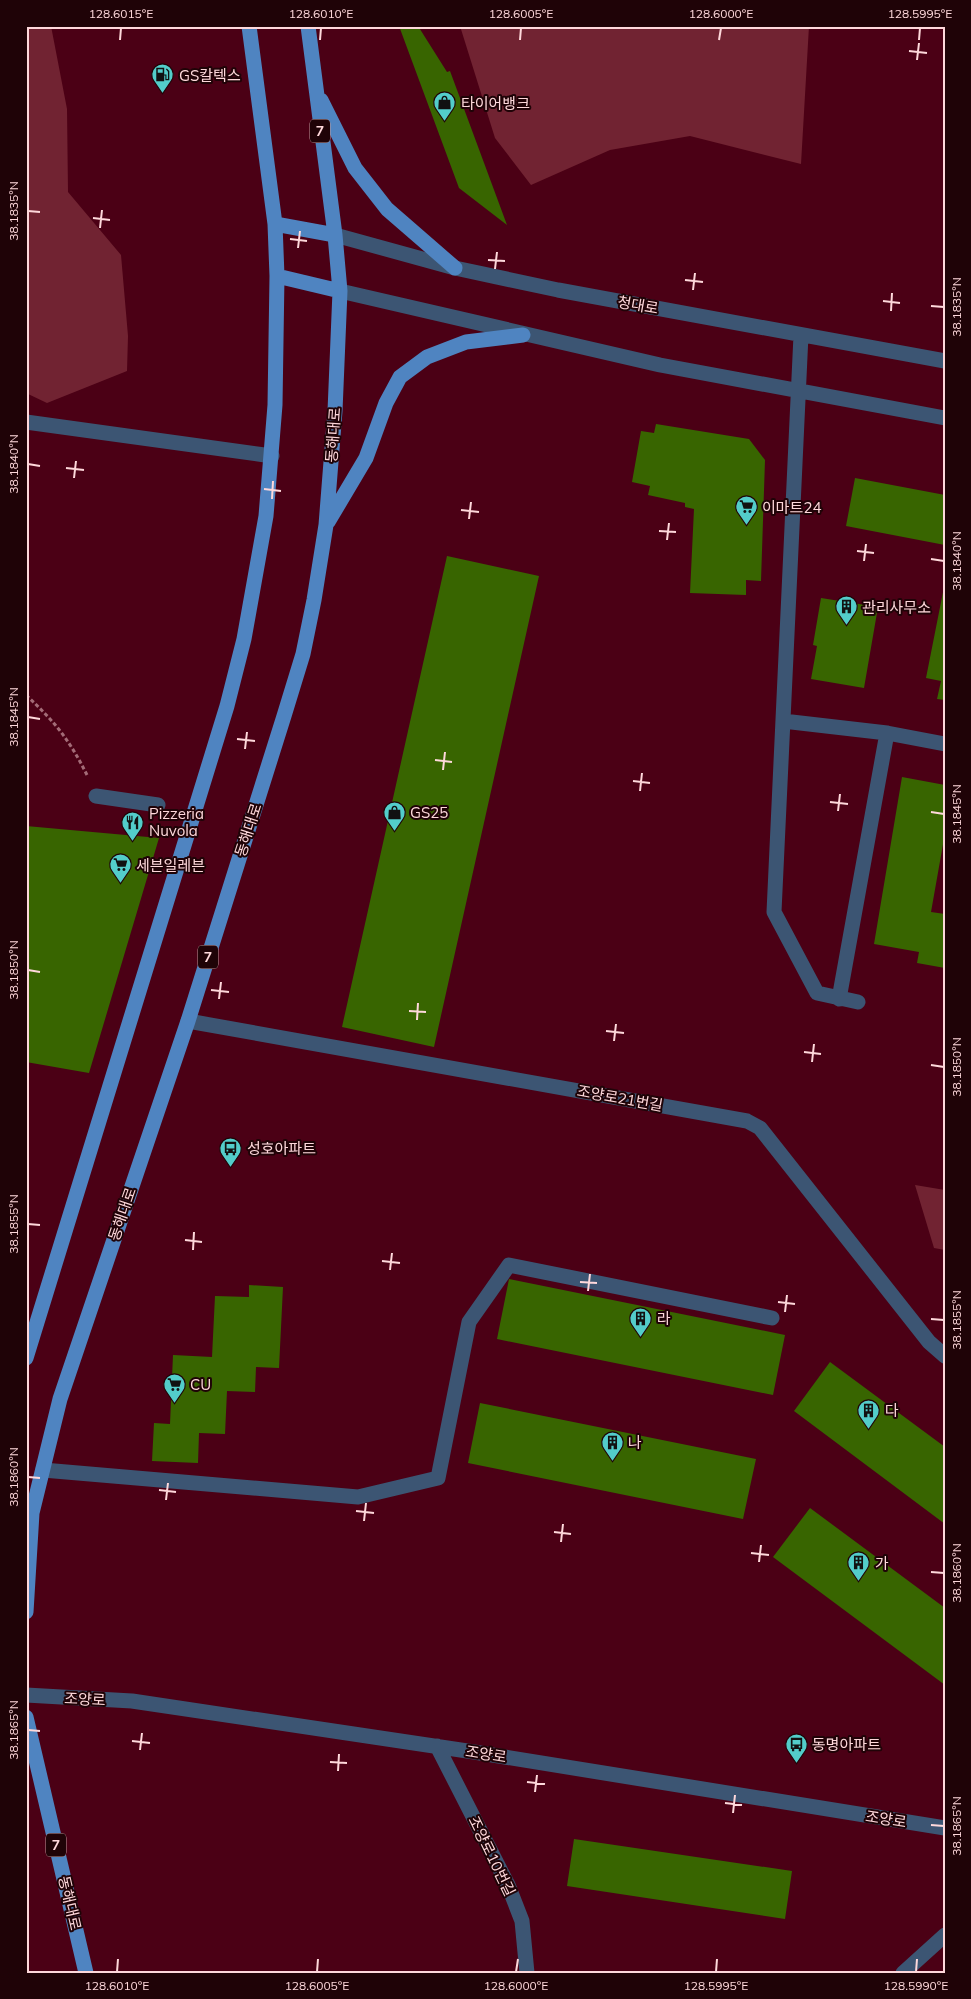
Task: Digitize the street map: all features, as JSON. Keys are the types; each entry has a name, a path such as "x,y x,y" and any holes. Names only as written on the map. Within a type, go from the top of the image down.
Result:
{"main road":[{"path":"26,1358 29,1340 227,706 244,639 256,576 266,516 272,456 275,405 277,276 275,224 249,26"},
{"name":"동해대로","path":"26,1612 32,1513 60,1399 75,1350 188,1021 303,654 314,600 326,525 335,411 340,291 335,235 308,26"},
{"path":"316,90 355,168 387,209 455,268"},
{"path":"275,224 335,235"},
{"path":"277,276 340,291"},
{"path":"326,525 366,458 386,403 400,377 427,357 466,342 523,335"},
{"name":"동해대로","path":"26,1717 86,1973"}],"street":[{"name":"청대로","path":"335,235 455,268 558,290 945,361"},
{"path":"340,291 523,335 660,365 945,418"},
{"path":"801,335 774,912 816,993 858,1002"},
{"path":"26,422 272,456"},
{"path":"783,721 887,733 945,744"},
{"path":"839,999 887,733"},
{"path":"96,796 158,804"},
{"name":"조양로21번길","path":"188,1021 747,1120 760,1128 929,1342 945,1356"},
{"path":"43,1470 358,1497 438,1478 469,1322 509,1265 772,1318"},
{"name":"조양로","path":"26,1696 132,1701 437,1746 945,1828"},
{"name":"조양로10번길","path":"437,1746 508,1885 522,1921 527,1973"},
{"path":"904,1973 945,1935"}],"path":[{"path":"26,695 53,720 74,748 96,796"}],"shaded area":[{"path":"26,26 51,26 67,109 68,192 121,255 128,336 127,371 47,403 26,393"},
{"path":"460,26 809,26 801,164 690,136 610,150 531,185 495,138"},
{"path":"915,1185 945,1190 945,1250 934,1248"}],"building":[{"path":"399,26 418,26 447,72 450,71 507,225 459,188"},
{"path":"656,424 749,439 765,460 761,581 746,580 746,595 690,593 694,509 685,507 685,503 648,495 650,486 632,482 641,431 654,433"},
{"path":"855,478 945,495 945,545 846,526"},
{"path":"447,556 539,576 434,1047 342,1027"},
{"path":"944,587 945,700 937,699 941,681 926,678"},
{"name":"관리사무소","path":"821,598 878,607 864,688 811,679 817,646 813,645"},
{"path":"902,777 945,785 945,833 931,912 945,914 945,968 917,963 919,952 874,944"},
{"path":"26,826 159,838 89,1073 26,1062"},
{"name":"라","path":"509,1279 785,1335 773,1395 497,1339"},
{"path":"249,1285 283,1287 279,1368 256,1367 255,1392 227,1391 225,1434 199,1433 198,1463 152,1461 154,1423 170,1424 173,1355 212,1357 215,1296 249,1297"},
{"name":"다","path":"830,1362 945,1447 945,1524 794,1411"},
{"name":"나","path":"480,1403 756,1459 743,1519 468,1463"},
{"name":"가","path":"810,1508 945,1608 945,1685 773,1557"},
{"path":"574,1839 792,1871 785,1919 567,1886"}],"place":[{"name":"GS칼텍스","path":"163,94"},
{"name":"타이어뱅크","path":"445,122"},
{"name":"이마트24","path":"746,526"},
{"name":"관리사무소","path":"846,626"},
{"name":"GS25","path":"394,831"},
{"name":"Pizzeria Nuvola","path":"133,841"},
{"name":"세븐일레븐","path":"120,884"},
{"name":"성호아파트","path":"231,1167"},
{"name":"라","path":"641,1337"},
{"name":"CU","path":"174,1403"},
{"name":"다","path":"869,1429"},
{"name":"나","path":"612,1461"},
{"name":"가","path":"859,1582"},
{"name":"동명아파트","path":"796,1763"}]}
